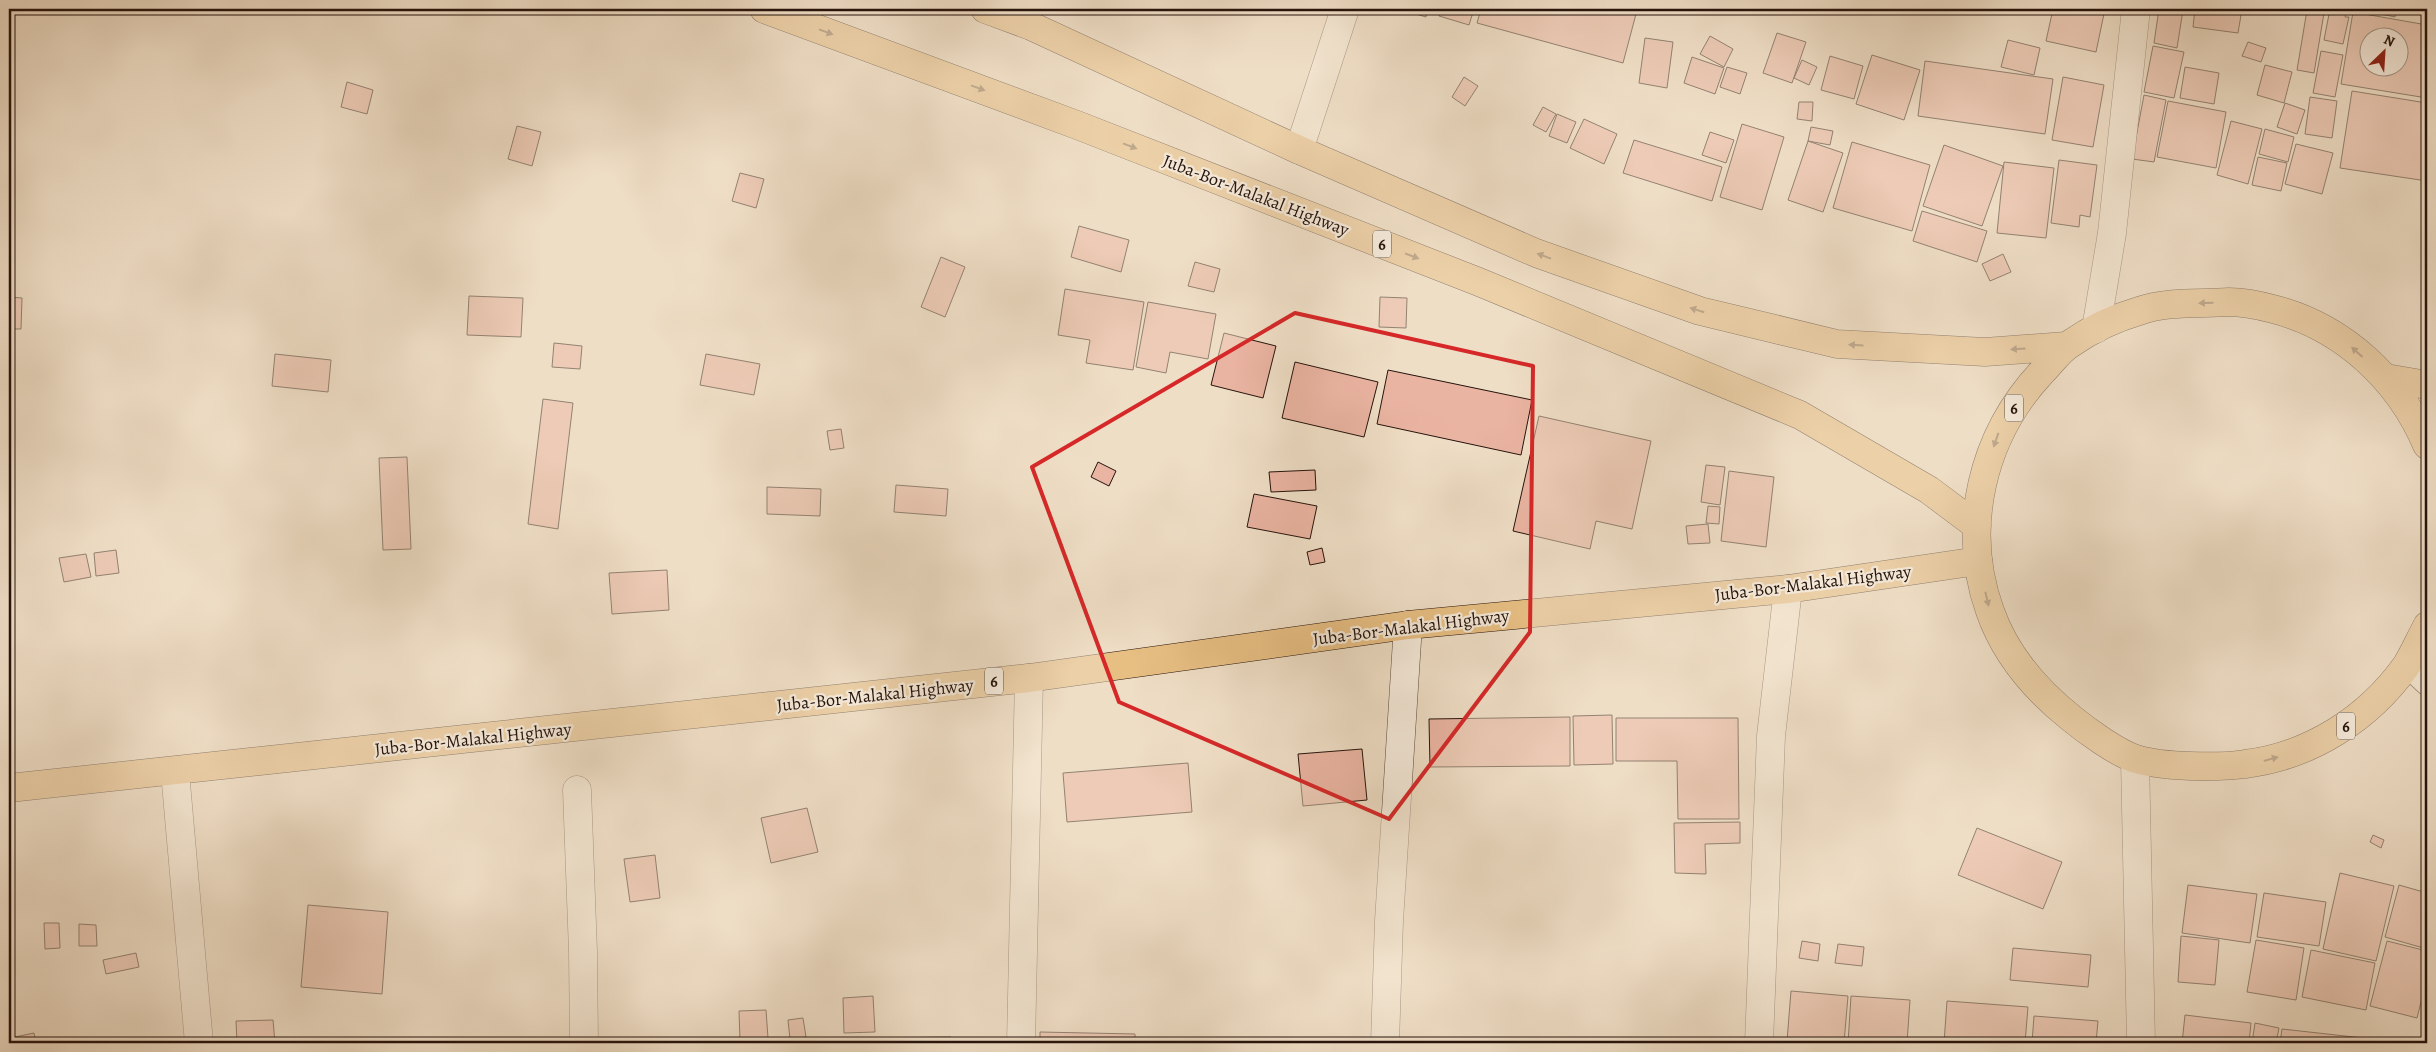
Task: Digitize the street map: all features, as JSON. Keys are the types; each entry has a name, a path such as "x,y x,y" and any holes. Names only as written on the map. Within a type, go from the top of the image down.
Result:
{"main road":[{"name":"Juba-Bor-Malakal Highway","path":"764,9 1076,125 1442,268 1800,415 1929,490 1976,526"},
{"name":"6","path":"985,9 1031,17 1299,150 1536,253 1700,311 1837,344 1985,352 2066,346"},
{"name":"6","path":"2427,445 2416,420 2386,378 2346,342 2298,316 2244,302 2175,304 2142,310 2096,328 2066,346 2023,392 1998,433 1983,478 1976,526 1978,561 1990,612 2014,658 2047,699 2088,732 2135,759 2222,767 2266,761 2308,747 2346,726 2379,698 2417,658 2427,626"},
{"path":"2386,378 2427,385"},
{"name":"Juba-Bor-Malakal Highway","path":"9,788 175,772 1029,678 1408,625 1788,589 1978,561"}],"street":[{"path":"1299,150 1346,9"},
{"path":"2096,328 2112,233 2136,9"},
{"path":"1759,1043 1771,736 1788,589"},
{"path":"1385,1043 1388,921 1408,625"},
{"path":"1021,1043 1029,678"},
{"path":"2135,759 2141,1043"},
{"path":"175,772 198,1043"},
{"path":"576,790 583,952 584,1043"}],"lane":[{"path":"2417,658 2427,683"}],"highlighted area":[{"path":"1295,313 1533,366 1530,632 1389,819 1119,702 1032,467"}],"building":[{"path":"1399,9 1428,9 1426,17"},
{"path":"1442,9 1474,9 1469,25 1439,16"},
{"path":"1481,9 1618,9 1636,14 1623,63 1477,23"},
{"path":"2053,9 2105,9 2096,52 2046,41"},
{"path":"2159,9 2183,10 2177,48 2154,43"},
{"path":"2195,9 2242,9 2238,33 2193,27"},
{"path":"2330,9 2347,9 2345,17 2349,17 2343,44 2324,40"},
{"path":"2357,9 2397,9 2395,17"},
{"path":"2307,10 2324,13 2314,73 2297,70"},
{"path":"2353,12 2427,25 2427,98 2341,84"},
{"path":"1777,33 1806,42 1792,83 1763,73"},
{"path":"1710,36 1733,49 1724,67 1700,54"},
{"path":"1645,38 1673,42 1667,88 1639,83"},
{"path":"2008,40 2040,48 2034,75 2001,67"},
{"path":"2248,42 2266,48 2261,62 2242,56"},
{"path":"2153,46 2184,52 2174,98 2144,92"},
{"path":"2321,51 2343,55 2335,97 2313,93"},
{"path":"1872,55 1920,70 1904,120 1856,104"},
{"path":"1830,56 1863,66 1854,99 1821,90"},
{"path":"1692,57 1724,68 1715,94 1684,83"},
{"path":"1802,60 1817,67 1809,85 1794,78"},
{"path":"1925,61 2053,79 2045,134 1918,116"},
{"path":"2265,65 2292,72 2284,103 2257,95"},
{"path":"1727,67 1747,73 1740,94 1720,87"},
{"path":"2185,67 2219,73 2214,104 2180,98"},
{"path":"1464,77 1478,86 1465,106 1452,97"},
{"path":"2063,77 2104,85 2093,147 2052,140"},
{"path":"347,82 373,90 367,114 341,107"},
{"path":"2352,91 2427,103 2427,181 2340,168"},
{"path":"2144,95 2166,100 2154,162 2132,159"},
{"path":"2310,97 2337,101 2332,138 2305,134"},
{"path":"2168,101 2226,112 2216,168 2157,157"},
{"path":"1799,102 1813,102 1812,121 1797,119"},
{"path":"2285,103 2305,110 2297,134 2277,127"},
{"path":"1543,107 1556,114 1546,132 1533,125"},
{"path":"1557,114 1576,122 1567,143 1549,136"},
{"path":"1584,119 1617,134 1604,164 1570,148"},
{"path":"2231,121 2262,129 2248,184 2217,175"},
{"path":"1742,124 1784,137 1762,210 1720,197"},
{"path":"517,126 541,132 532,166 508,159"},
{"path":"1811,127 1833,131 1830,145 1808,141"},
{"path":"2265,129 2294,137 2288,162 2259,154"},
{"path":"1710,132 1734,140 1726,163 1702,155"},
{"path":"1634,140 1722,167 1712,201 1623,173"},
{"path":"1808,141 1843,153 1823,212 1788,200"},
{"path":"1852,142 1930,165 1912,231 1833,208"},
{"path":"2296,144 2333,153 2322,194 2285,184"},
{"path":"1944,145 2003,166 1982,226 1923,206"},
{"path":"9,155 13,155 11,183 9,183"},
{"path":"2258,157 2287,163 2281,191 2252,185"},
{"path":"2059,160 2097,165 2090,217 2080,215 2079,227 2051,223"},
{"path":"2004,162 2054,168 2046,238 1997,233"},
{"path":"740,173 764,179 756,208 732,201"},
{"path":"1922,211 1987,231 1977,262 1913,241"},
{"path":"1079,226 1129,240 1121,272 1071,257"},
{"path":"2003,254 2011,272 1990,281 1982,264"},
{"path":"941,257 965,267 945,317 921,307"},
{"path":"1195,262 1220,269 1214,292 1188,286"},
{"path":"1065,289 1144,302 1133,370 1086,363 1090,340 1058,335"},
{"path":"469,296 523,298 521,337 467,335"},
{"path":"9,297 22,298 21,329 9,329"},
{"path":"1380,297 1407,298 1406,328 1379,327"},
{"path":"1148,302 1216,314 1208,359 1170,352 1166,373 1136,367"},
{"path":"1224,333 1276,346 1263,398 1211,385"},
{"path":"554,343 582,346 580,369 552,367"},
{"path":"275,354 331,360 328,392 272,386"},
{"path":"706,354 760,364 754,395 700,385"},
{"path":"1295,362 1378,382 1364,437 1282,418"},
{"path":"1388,370 1532,400 1521,455 1377,424"},
{"path":"543,399 573,403 558,529 528,524"},
{"path":"1539,416 1651,441 1632,529 1596,521 1590,549 1513,531"},
{"path":"841,429 844,448 830,450 827,431"},
{"path":"407,457 411,549 383,550 379,458"},
{"path":"1098,462 1116,471 1109,486 1091,477"},
{"path":"1706,465 1725,467 1720,505 1701,502"},
{"path":"1315,470 1316,490 1271,492 1269,472"},
{"path":"1729,471 1774,477 1766,547 1721,541"},
{"path":"896,485 948,489 946,516 894,512"},
{"path":"767,487 821,489 820,516 767,514"},
{"path":"1254,494 1317,506 1310,539 1247,527"},
{"path":"1708,506 1720,507 1719,524 1706,523"},
{"path":"1708,524 1710,543 1688,544 1686,526"},
{"path":"1322,548 1325,562 1310,565 1307,552"},
{"path":"116,550 119,573 96,576 94,553"},
{"path":"86,554 91,577 64,582 59,558"},
{"path":"667,570 669,610 612,614 609,573"},
{"path":"1612,715 1613,764 1574,765 1573,716"},
{"path":"1570,717 1570,766 1430,767 1429,719"},
{"path":"1616,718 1738,718 1739,819 1678,819 1677,761 1616,761"},
{"path":"1362,749 1367,800 1303,806 1298,754"},
{"path":"1188,763 1192,812 1067,822 1063,773"},
{"path":"807,808 818,852 771,863 761,818"},
{"path":"1740,822 1740,843 1705,844 1706,874 1675,873 1674,823"},
{"path":"1977,828 2062,862 2043,909 1958,875"},
{"path":"2373,835 2384,840 2381,848 2370,842"},
{"path":"655,855 660,898 630,902 624,859"},
{"path":"2340,873 2394,886 2376,961 2323,949"},
{"path":"2188,885 2257,894 2250,943 2182,933"},
{"path":"2399,885 2427,893 2427,949 2385,937"},
{"path":"2264,893 2326,902 2319,946 2257,937"},
{"path":"308,905 388,912 382,994 301,987"},
{"path":"44,923 59,923 60,948 45,949"},
{"path":"79,924 96,925 97,946 79,946"},
{"path":"2181,936 2219,940 2215,985 2178,982"},
{"path":"2256,940 2304,948 2296,1000 2247,992"},
{"path":"1802,941 1820,944 1818,961 1799,958"},
{"path":"2387,941 2427,951 2427,978 2417,1018 2370,1006"},
{"path":"1838,944 1864,947 1862,966 1835,963"},
{"path":"2013,948 2091,955 2088,987 2010,980"},
{"path":"2311,950 2375,963 2366,1010 2302,997"},
{"path":"136,953 139,967 106,974 103,960"},
{"path":"1791,991 1848,996 1844,1043 1787,1041"},
{"path":"873,996 875,1032 844,1033 843,998"},
{"path":"1851,996 1910,1000 1907,1043 1848,1043"},
{"path":"1947,1001 2028,1007 2025,1043 1944,1043"},
{"path":"766,1010 768,1038 740,1040 739,1011"},
{"path":"2185,1015 2251,1023 2249,1043 2182,1043"},
{"path":"2034,1016 2098,1021 2096,1043 2032,1043"},
{"path":"803,1018 806,1037 790,1039 788,1020"},
{"path":"273,1020 275,1043 237,1043 236,1021"},
{"path":"2255,1023 2279,1028 2276,1043 2252,1043"},
{"path":"2282,1029 2399,1042 2280,1043"},
{"path":"1040,1032 1135,1034 1135,1043 1040,1043"},
{"path":"34,1033 36,1043 11,1043 10,1038"},
{"path":"951,1037 951,1043 884,1043 884,1038"}]}
